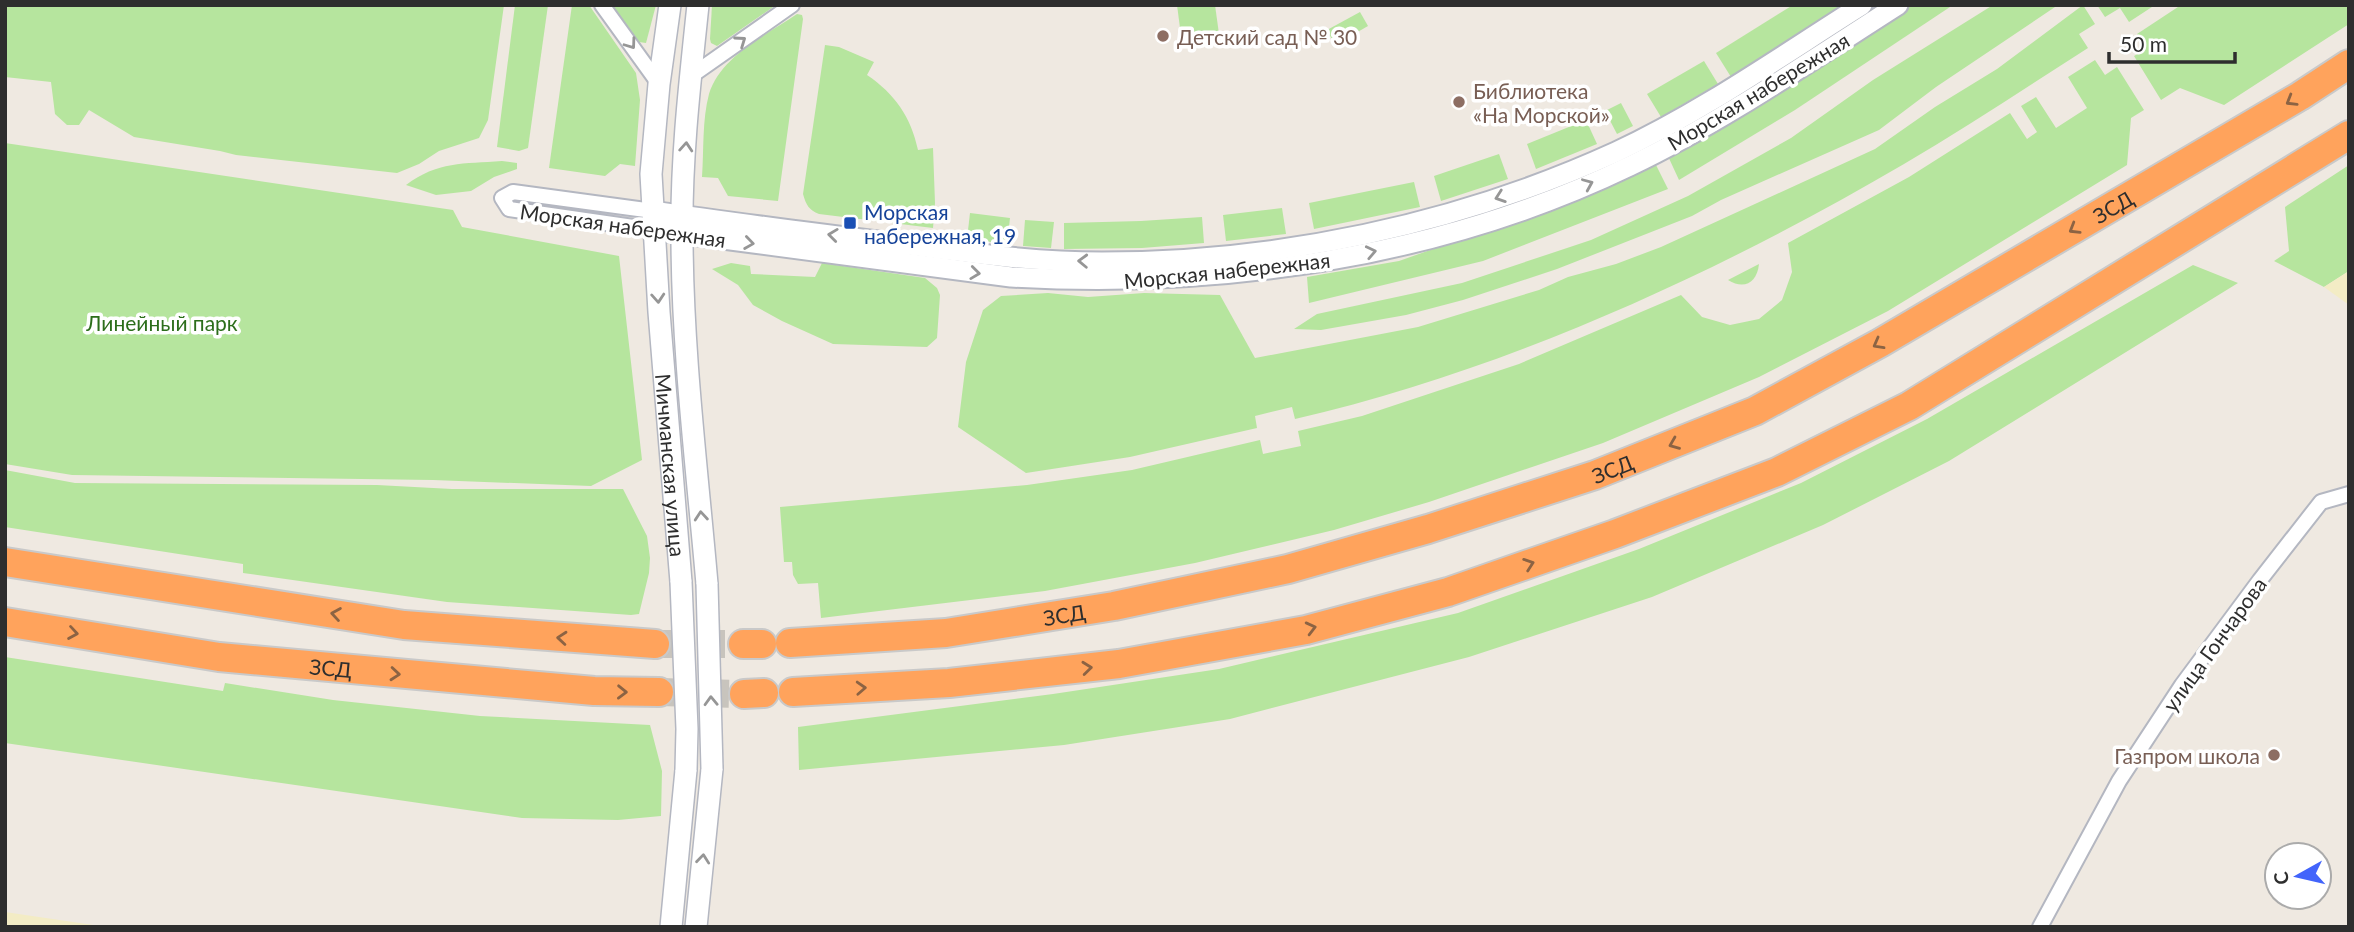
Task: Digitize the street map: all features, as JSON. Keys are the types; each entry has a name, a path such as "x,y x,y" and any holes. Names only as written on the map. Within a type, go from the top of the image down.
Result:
{"highway":[{"name":"ЗСД","path":"790,643 946,633 1114,606 1288,569 1428,529 1595,475 1755,411 1869,349 2300,96 2349,64"},
{"path":"793,692 949,682 1106,666 1306,630 1448,592 1615,534 1777,472 1909,406 2349,135"},
{"path":"5,562 404,625 655,644"},
{"name":"ЗСД","path":"5,622 219,657 580,690 659,692"}],"main road":[{"name":"Мичманская улица","path":"670,5 659,84 651,174 681,582 687,729 686,770 671,927"},
{"name":"Мичманская улица","path":"696,927 712,769 707,584 684,312 682,224 698,5"}],"street":[{"path":"602,5 659,84"},
{"path":"691,76 792,5"},
{"name":"Морская набережная","path":"682,224 1058,261 1122,262 1185,258 1269,250 1347,238 1415,223 1475,205 1552,179 1617,151 1690,113 1862,5"},
{"name":"Морская набережная","path":"653,220 509,209 502,198 513,192 653,220 1012,277 1133,281 1328,261 1450,233 1532,206 1620,171 1700,129 1898,5"},
{"name":"улица Гончарова","path":"2040,927 2119,781 2182,685 2320,502 2349,494"}],"green space":[{"path":"5,5 504,5 488,120 479,138 439,151 419,164 397,173 236,155 134,137 89,110 79,125 67,125 55,114 51,82 5,77"},
{"path":"515,5 548,5 528,148 519,151 497,147"},
{"path":"572,5 589,5 636,73 640,100 635,166 620,164 605,176 549,168"},
{"path":"611,5 656,5 646,43 639,42"},
{"path":"712,5 776,5 717,46 711,43 710,39"},
{"path":"1177,5 1215,5 1219,34 1182,43"},
{"path":"1793,5 1847,5 1731,77 1716,53"},
{"path":"1906,5 1953,5 1795,110 1679,180 1667,154"},
{"path":"1993,5 2058,5 1936,87 1879,130 1721,200 1692,216 1557,269 1463,300 1406,315 1321,330 1294,329 1317,314 1462,283 1591,240 1688,196 1791,138 1873,80"},
{"path":"2083,5 2095,24 2079,34 2088,48 1951,136 1760,243 1685,280 1532,346 1453,374 1295,419 1292,407 1255,416 1257,428 1130,457 1026,473 958,427 966,362 983,310 1001,296 1048,293 1088,297 1144,293 1220,295 1255,358 1418,327 1539,290 1568,277 1616,264 1661,247 1875,149 1935,107 1997,69"},
{"path":"2097,5 2155,5 2129,22 2120,8 2105,17"},
{"path":"2181,5 2349,5 2349,24 2224,105 2180,88 2161,100 2134,56 2146,49 2137,34"},
{"path":"1360,12 1368,26 1335,45 1327,30"},
{"path":"797,14 802,15 803,19 778,201 728,196 718,178 702,177 704,125 709,94 723,68 734,58"},
{"path":"825,45 839,47 874,62 867,75 894,98 911,127 918,150 933,148 933,228 819,214 807,204 803,194"},
{"path":"2095,60 2105,75 2117,67 2144,110 2131,118 2127,165 1888,311 1759,377 1603,443 1429,502 1334,530 1195,563 1045,591 821,618 818,583 798,584 793,575 792,562 784,562 780,507 1027,485 1132,470 1260,440 1263,454 1301,446 1298,431 1362,416 1519,364 1681,295 1702,317 1730,325 1759,319 1782,300 1792,272 1788,243 1909,177 2010,113 2027,139 2037,132 2021,106 2036,97 2056,128 2087,108 2068,77"},
{"path":"1704,61 1718,84 1661,117 1647,94"},
{"path":"1621,103 1633,126 1617,134 1605,111"},
{"path":"1586,120 1597,144 1536,169 1527,144"},
{"name":"Линейный парк","path":"5,143 453,210 462,227 619,256 642,460 591,486 433,480 72,475 5,464"},
{"path":"1499,154 1508,179 1441,201 1434,176"},
{"path":"502,161 517,163 517,169 494,177 471,191 436,195 406,185 440,168"},
{"path":"1654,161 1668,189 1483,261 1309,303 1307,277 1399,261 1490,229"},
{"path":"2349,165 2349,271 2324,287 2274,261 2289,251 2285,207"},
{"path":"1414,182 1420,207 1314,229 1309,203"},
{"path":"1282,208 1286,234 1226,241 1223,215"},
{"path":"970,213 1010,218 1007,244 967,239"},
{"path":"1202,217 1204,243 1142,248 1064,249 1064,223"},
{"path":"1025,220 1054,222 1051,248 1023,246"},
{"path":"731,263 750,266 751,274 815,277 822,263 925,278 937,288 940,295 937,338 927,347 833,344 753,305 738,285 712,269"},
{"path":"1759,264 1756,276 1749,283 1739,284 1728,280"},
{"path":"2193,265 2238,283 1949,461 1823,525 1652,597 1469,657 1230,719 1064,745 799,770 798,727 1053,694 1219,669 1458,613 1639,549 1801,483 1927,419"},
{"path":"5,470 75,483 623,489 647,536 649,573 639,614 631,615 447,602 243,573 243,564 5,527"},
{"path":"5,657 223,691 225,683 333,700 480,716 650,725 662,771 661,816 618,820 522,818 5,743"}],"sand":[{"path":"2349,271 2349,305 2324,287"},
{"path":"5,912 107,927 5,927"}],"tunnel":[{"path":"655,644 743,644"},
{"path":"659,692 744,694"}],"place":[{"name":"Детский сад № 30","path":"1163,36"},
{"name":"Библиотека «На Морской»","path":"1459,102"},
{"name":"Морская набережная, 19","path":"850,223"},
{"name":"Газпром школа","path":"2274,755"}]}
